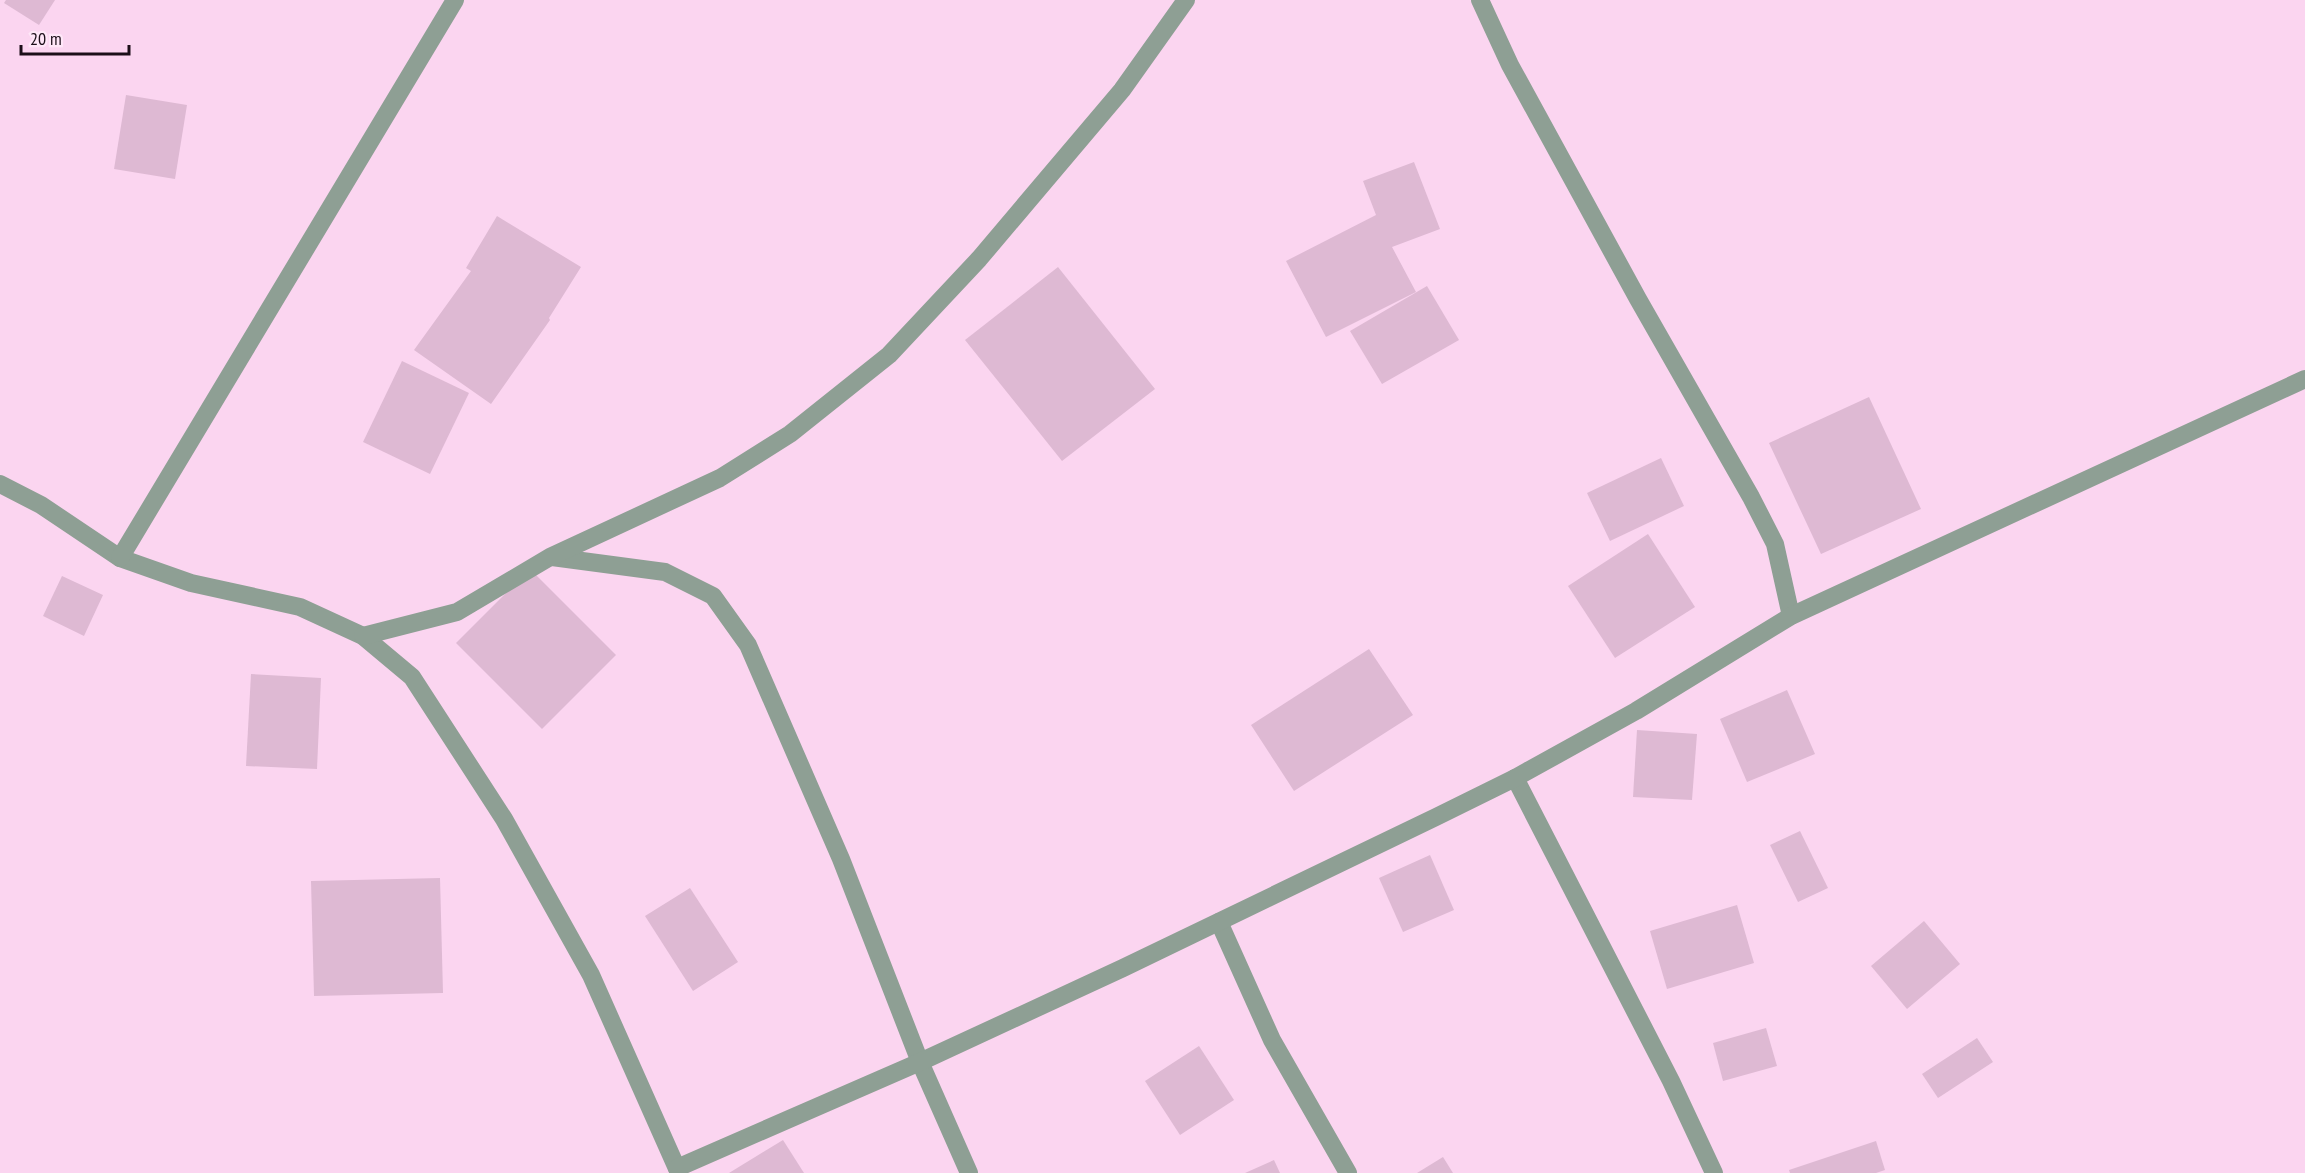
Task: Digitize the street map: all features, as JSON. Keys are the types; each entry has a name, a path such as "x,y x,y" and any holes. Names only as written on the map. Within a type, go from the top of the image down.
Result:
{"street":[{"path":"120,558 455,0"},
{"path":"363,636 457,612 550,557 720,478 790,434 889,355 979,259 1122,90 1186,0"},
{"path":"1480,0 1510,65 1638,299 1752,497 1775,544 1791,616"},
{"path":"0,484 41,505 120,558 191,583 300,607 363,636 412,676 504,819 591,975 678,1171 920,1062 1218,922 1515,778 1636,711 1791,616 2305,379"},
{"path":"550,557 665,572 713,596 748,645 842,859 920,1062 969,1173"},
{"path":"1515,778 1671,1081 1714,1173"},
{"path":"1218,922 1272,1040 1348,1173"}],"building":[{"path":"6,0 55,0 39,25 4,3"},
{"path":"126,95 187,105 175,179 114,169"},
{"path":"1414,162 1440,229 1392,247 1416,292 1326,337 1286,261 1376,215 1363,181"},
{"path":"497,216 581,267 549,318 550,320 491,404 414,350 471,271 466,268"},
{"path":"1058,267 1155,389 1062,461 965,340"},
{"path":"1427,286 1459,340 1382,384 1350,331"},
{"path":"402,361 469,393 430,474 363,442"},
{"path":"1869,397 1921,509 1821,554 1769,443"},
{"path":"1661,458 1684,506 1610,541 1587,493"},
{"path":"1648,534 1695,607 1615,658 1568,586"},
{"path":"530,569 616,655 542,729 456,643"},
{"path":"62,576 103,595 84,636 43,616"},
{"path":"1369,649 1413,715 1294,791 1251,725"},
{"path":"251,674 321,678 317,769 246,766"},
{"path":"1787,690 1815,754 1747,782 1720,719"},
{"path":"1637,730 1697,734 1692,800 1633,797"},
{"path":"1800,831 1828,888 1798,902 1770,845"},
{"path":"1430,855 1454,910 1403,932 1379,878"},
{"path":"440,878 443,993 314,996 311,881"},
{"path":"690,888 738,962 693,991 645,916"},
{"path":"1737,905 1754,963 1667,989 1650,931"},
{"path":"1924,921 1960,964 1907,1009 1871,966"},
{"path":"1766,1028 1777,1066 1723,1081 1713,1043"},
{"path":"1977,1038 1993,1062 1938,1098 1922,1074"},
{"path":"1199,1046 1234,1100 1180,1135 1145,1081"},
{"path":"783,1140 804,1173 729,1173"},
{"path":"1876,1141 1885,1170 1876,1173 1790,1173 1789,1170"},
{"path":"1443,1157 1453,1173 1417,1173"},
{"path":"1274,1160 1280,1173 1245,1173"}]}
